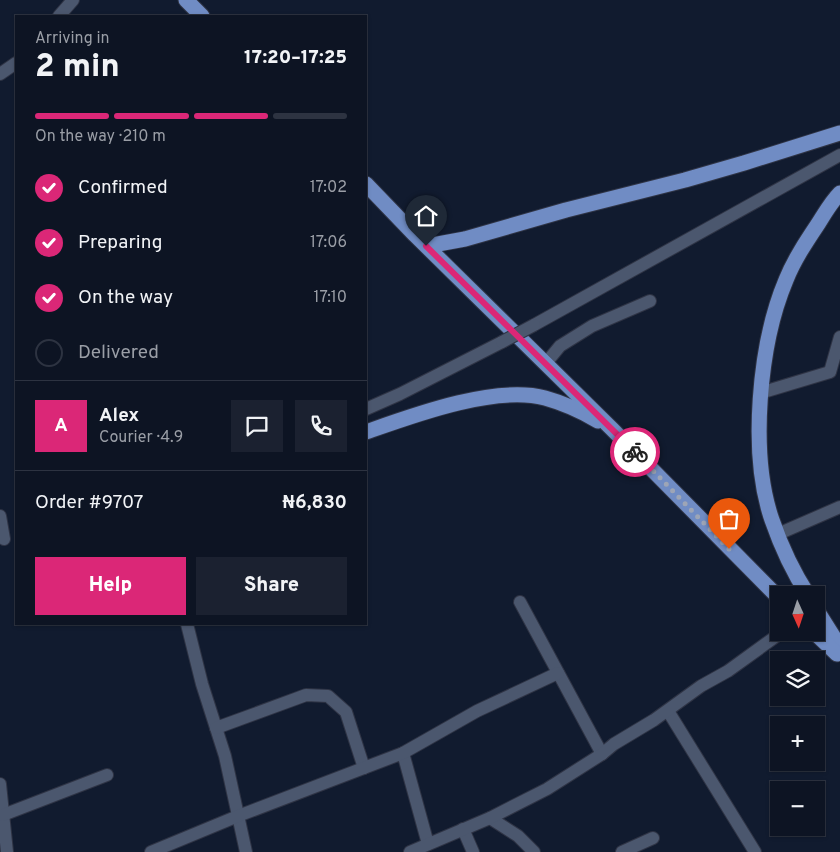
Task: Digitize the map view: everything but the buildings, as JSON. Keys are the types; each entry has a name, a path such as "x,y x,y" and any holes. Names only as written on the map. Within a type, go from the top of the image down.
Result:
{"main road":[{"path":"186,0 201,15"},
{"path":"426,246 465,239 566,210 685,180 840,133"},
{"path":"367,185 770,589"},
{"path":"802,586 771,518 764,485 759,420 760,393 766,346 786,280 802,247 840,193"},
{"path":"367,432 434,410 500,396 545,398 593,418 612,429"},
{"path":"825,623 840,646"},
{"path":"823,641 840,657"}],"street":[{"path":"59,15 73,0"},
{"path":"0,74 15,64"},
{"path":"367,409 400,394 534,325 840,155"},
{"path":"546,363 560,346 585,330 650,301"},
{"path":"760,393 830,372 840,337"},
{"path":"778,534 840,507"},
{"path":"0,516 7,539"},
{"path":"520,602 602,754"},
{"path":"187,625 202,684 225,756 246,852"},
{"path":"410,852 490,818 547,789 668,710 701,686 728,671 770,641"},
{"path":"151,852 238,816 403,753 477,711 558,673"},
{"path":"216,728 306,694 328,696 346,712 364,768"},
{"path":"668,710 755,852"},
{"path":"403,753 428,844"},
{"path":"3,815 107,775"},
{"path":"0,784 7,852"},
{"path":"490,818 518,836 534,852"},
{"path":"463,829 473,852"},
{"path":"622,852 653,838"}],"way so far":[{"path":"635,452 729,549"}],"route":[{"path":"426,246 635,452"}]}
